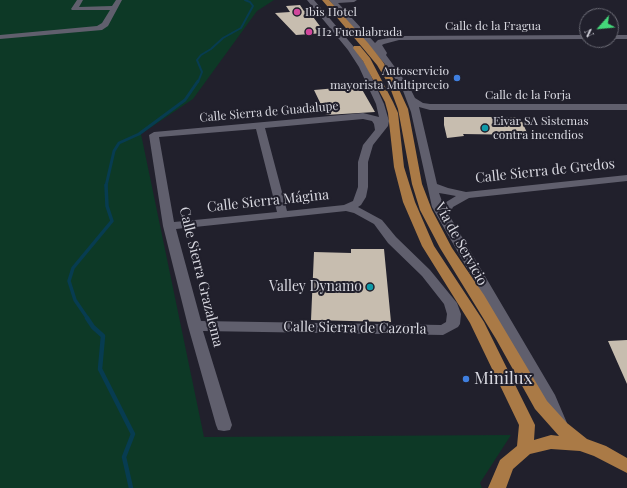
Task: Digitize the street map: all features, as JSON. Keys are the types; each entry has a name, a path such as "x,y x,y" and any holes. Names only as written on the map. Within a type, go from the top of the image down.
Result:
{"main road":[{"path":"316,0 367,60 389,102 393,113 399,167 409,202 428,246 477,322 524,417 527,424 525,449"},
{"path":"330,0 380,64 393,85 403,109 417,184 426,210 446,248 477,295 541,405 561,428 581,444"},
{"path":"497,488 506,465 525,449 551,442 581,444 600,450 627,466"}],"street":[{"path":"80,0 74,9 115,8"},
{"path":"0,37 99,28 105,24 119,0"},
{"path":"310,0 350,49 371,83 380,104 384,121 379,129"},
{"path":"330,0 354,0"},
{"name":"Vía de Servicio","path":"330,0 387,61 406,88 416,112 438,207 550,399 561,428"},
{"name":"Calle de la Fragua","path":"387,61 378,45 387,40 399,38 579,37"},
{"name":"Calle de la Forja","path":"411,100 420,105 430,107 627,107"},
{"name":"Calle de la Forja","path":"416,112 430,107"},
{"name":"Calle Sierra de Guadalupe","path":"154,135 363,116 375,119 379,124 379,129"},
{"path":"260,125 283,214"},
{"name":"Calle Sierra Mágina","path":"346,208 357,203 361,197 363,187 363,162 368,145 379,129"},
{"name":"Calle Sierra Grazalema","path":"154,135 169,226 195,326 224,425"},
{"name":"Calle Sierra de Gredos","path":"432,186 445,191 466,195 627,178"},
{"name":"Calle Sierra de Gredos","path":"443,215 448,205 466,195"},
{"name":"Calle Sierra Mágina","path":"169,226 346,208 357,210 378,222 392,240 426,273"},
{"name":"Calle Sierra de Cazorla","path":"195,326 443,330 453,324 454,314 450,303 426,273"}],"green space":[{"path":"0,0 274,0 257,11 193,99 141,134 204,437 511,435 480,483 482,488 0,488"}],"building":[{"path":"300,5 304,11 308,10 325,33 296,35 275,13 290,12 286,6"},
{"path":"360,86 375,112 326,115 314,90"},
{"name":"Eivar SA Sistemas contra incendios","path":"444,117 520,117 528,135 463,134 464,136 447,138"},
{"path":"351,249 384,249 391,322 311,320 314,252 351,253"},
{"path":"627,340 627,384 608,341"}],"waterway":[{"path":"198,82 202,72 197,60 201,55 211,49 223,38 241,28 253,6 250,2 245,0"},
{"path":"106,186 114,151 119,143 139,134 185,100 198,81"},
{"path":"88,319 75,300 69,281 73,268 112,221 107,206 106,186"},
{"path":"87,318 93,327 103,336 100,369 133,434 124,457 131,488"}],"place":[{"name":"Ibis Hotel","path":"297,12"},
{"name":"H2 Fuenlabrada","path":"309,32"},
{"name":"Autoservicio mayorista Multiprecio","path":"457,78"},
{"name":"Eivar SA Sistemas contra incendios","path":"485,128"},
{"name":"Valley Dynamo","path":"370,287"},
{"name":"Minilux","path":"466,379"}]}
